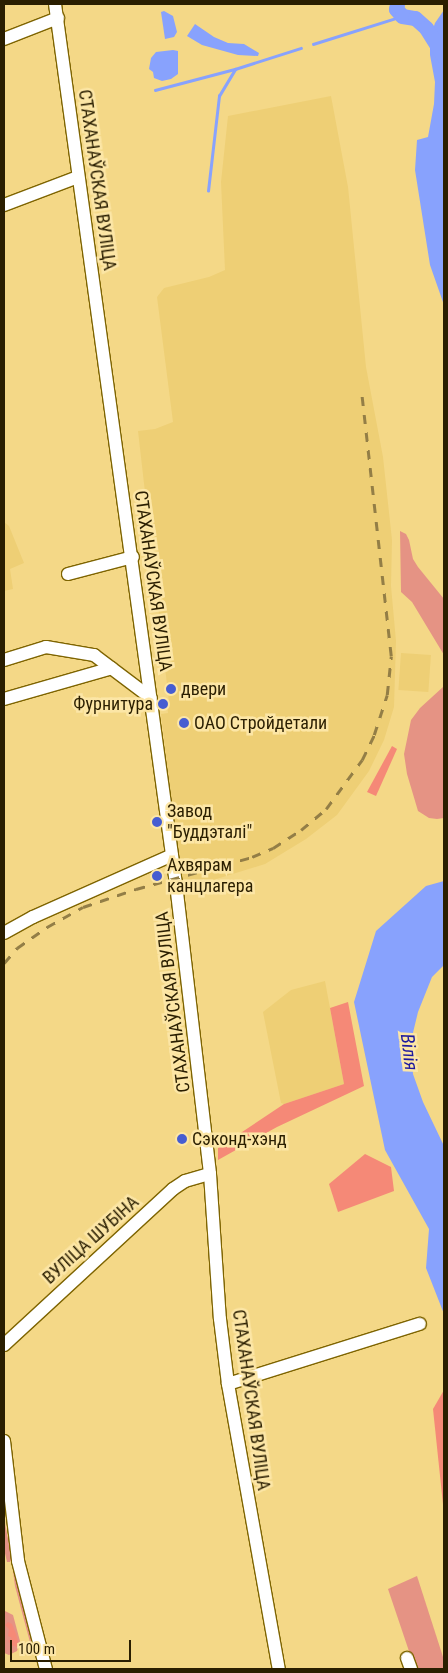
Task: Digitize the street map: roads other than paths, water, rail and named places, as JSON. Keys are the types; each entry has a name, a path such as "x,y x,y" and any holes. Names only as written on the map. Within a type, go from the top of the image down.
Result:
{"street":[{"name":"СТАХАНАЎСКАЯ ВУЛІЦА","path":"56,4 78,177 172,855 210,1174 220,1319 228,1384 279,1669"},
{"path":"4,39 58,18"},
{"path":"4,205 78,177"},
{"path":"68,574 132,557"},
{"path":"4,660 46,647 94,655 151,698"},
{"path":"4,699 112,668"},
{"path":"4,933 32,917 172,855"},
{"name":"ВУЛІЦА ШУБІНА","path":"4,1345 173,1189 185,1181 210,1174"},
{"path":"228,1384 420,1324"},
{"path":"4,1441 18,1561 46,1669"}],"water":[{"path":"444,10 444,305 430,265 415,170 417,140 428,137 434,104 435,82 430,55 430,38 435,23"},
{"path":"164,11 173,16 177,32 174,37 165,39 161,12"},
{"path":"195,24 214,37 228,43 244,44 259,53 258,56 238,55 202,45 187,36"},
{"path":"178,51 178,74 171,79 162,81 154,78 153,72 149,69 151,58 156,52"},
{"name":"Вілія","path":"444,881 444,965 432,977 418,1012 411,1041 413,1074 423,1102 444,1146 444,1314 426,1268 429,1229 385,1150 354,1002 376,931 426,886"}],"waterway":[{"path":"397,4 396,9 402,16 415,18 426,28 444,57"},
{"path":"313,44 396,18"},
{"path":"155,90 235,69 301,48"},
{"path":"208,191 219,96 235,69"}],"railway":[{"path":"4,963 17,948 47,927 83,907 136,889 252,857 273,848 301,830 326,809 362,760 374,735 387,695 391,656 361,389"}],"place":[{"name":"двери","path":"171,689"},
{"name":"Фурнитура","path":"163,704"},
{"name":"ОАО Стройдетали","path":"184,723"},
{"name":"Завод \"Буддэталі\"","path":"157,822"},
{"name":"Ахвярам канцлагера","path":"157,876"},
{"name":"Сэконд-хэнд","path":"182,1139"}]}
